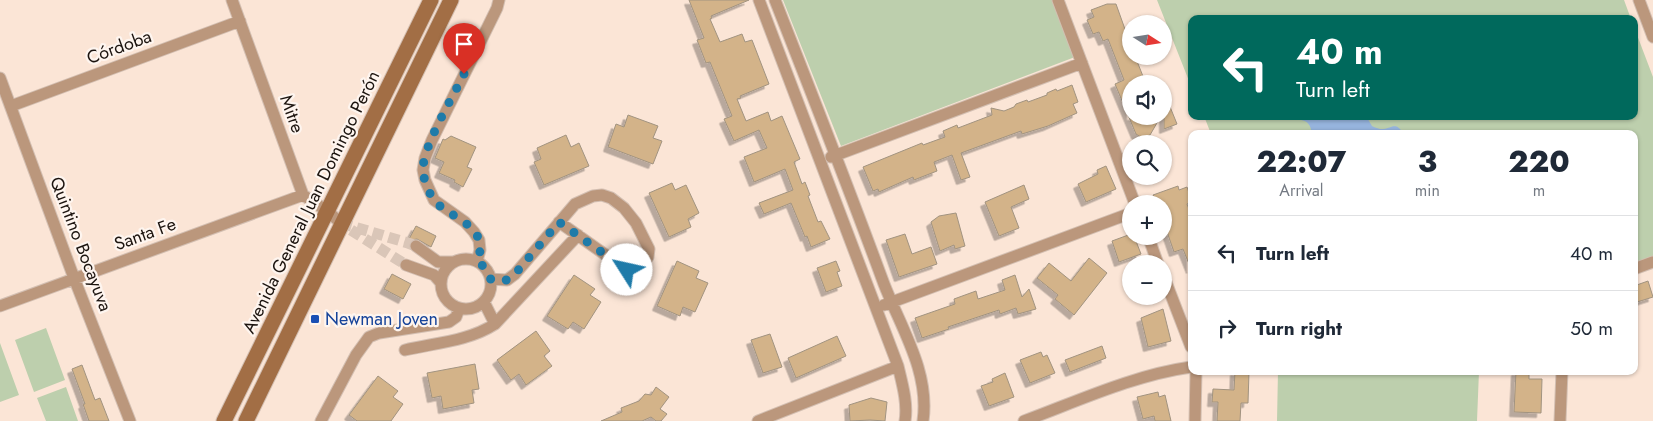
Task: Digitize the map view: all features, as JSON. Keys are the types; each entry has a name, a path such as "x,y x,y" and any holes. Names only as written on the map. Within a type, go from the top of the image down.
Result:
{"main road":[{"name":"Avenida General Juan Domingo Perón","path":"224,421 431,0"},
{"name":"Avenida General Juan Domingo Perón","path":"246,421 451,0"}],"street":[{"name":"Mitre","path":"232,0 303,195"},
{"path":"477,261 480,250 479,240 465,222 434,200 425,180 423,170 425,158 432,140 497,8 499,0"},
{"path":"759,0 898,366 904,393 905,421"},
{"path":"775,0 891,302 918,365 924,387 925,410 923,421"},
{"path":"1058,0 1132,195"},
{"path":"1639,0 1653,37"},
{"name":"Córdoba","path":"10,106 240,21"},
{"path":"820,161 1082,63"},
{"name":"Quintino Bocayuva","path":"0,78 74,278 130,421"},
{"path":"303,195 341,224"},
{"name":"Santa Fe","path":"0,306 303,195"},
{"path":"491,280 507,280 515,274 559,222 575,204 593,196 602,195 611,198 624,208 636,223 649,249 648,257 636,272 627,270 559,222"},
{"path":"876,308 1122,217"},
{"path":"405,350 483,332 495,324 513,307 578,235"},
{"path":"416,246 438,262 454,262 469,259 477,261 483,266 488,272 491,287 489,295 477,307 468,310 460,309 446,299 442,291 441,282 447,267 454,262"},
{"path":"1638,268 1653,262"},
{"path":"406,265 434,275 441,282"},
{"path":"1172,297 1188,338"},
{"path":"484,302 495,324"},
{"path":"322,421 356,355 369,337 379,333 449,322 460,309"},
{"path":"758,421 898,366"},
{"path":"1024,421 1138,379 1188,367"},
{"path":"1195,421 1196,375"},
{"path":"1560,421 1562,375"}],"green space":[{"path":"783,0 1053,0 1075,57 841,146"},
{"path":"1157,0 1624,0 1630,15 1188,15 1188,78 1172,38 1172,15 1163,15"},
{"path":"1638,38 1653,77 1653,256 1638,262 1638,130 1209,130 1206,120 1638,120"},
{"path":"46,328 65,380 34,392 15,340"},
{"path":"0,343 19,395 0,402"},
{"path":"1278,375 1479,375 1477,421 1277,421"},
{"path":"66,387 78,421 46,421 37,398"}],"water":[{"path":"1302,120 1368,120 1372,126 1381,129 1396,126 1401,130 1311,130 1306,122"}],"building":[{"path":"689,0 749,0 711,16 712,18 710,19 720,42 742,34 745,42 752,40 769,84 737,99 746,121 768,112 771,121 782,116 800,159 794,162 802,184 805,182 818,222 821,221 830,239 811,247 791,203 764,214 759,203 793,190 785,169 754,182 744,157 767,148 759,130 734,141 724,119 732,116 710,62 706,63 697,40 704,38"},
{"path":"1107,4 1116,4 1122,21 1122,65 1139,65 1142,75 1122,75 1108,39 1103,41 1099,32 1093,34 1087,20 1094,17 1091,10"},
{"path":"1122,81 1122,101 1115,84"},
{"path":"1072,85 1078,102 1073,104 1077,113 1048,126 1022,134 1021,131 961,153 970,177 961,180 952,155 934,162 937,171 914,180 913,177 879,192 878,189 873,191 863,167 922,143 923,145 945,137 943,131 957,125 958,128 992,115 991,108 1004,111 1014,107 1016,104 1027,100 1028,102 1047,95 1047,93 1056,89 1057,91"},
{"path":"1172,112 1177,124 1164,129 1164,125 1172,125"},
{"path":"628,115 658,126 653,138 662,141 653,164 608,147 616,124 624,127"},
{"path":"1132,125 1156,125 1150,135 1136,134"},
{"path":"566,135 571,147 579,143 589,166 544,185 534,162 541,159 537,148"},
{"path":"451,136 476,147 467,167 472,169 463,187 454,182 455,180 439,173 444,162 435,158 443,139 445,140"},
{"path":"1106,166 1116,189 1086,202 1078,184 1098,174 1097,170"},
{"path":"672,183 675,190 686,185 699,213 688,219 691,227 669,237 649,193"},
{"path":"1024,185 1029,199 1011,207 1019,228 999,236 985,202"},
{"path":"1178,186 1179,190 1187,187 1188,262 1183,249 1174,252 1172,245 1172,195 1153,195"},
{"path":"956,213 965,246 955,249 954,245 940,251 931,222 939,216"},
{"path":"416,226 436,236 431,247 417,239 409,239"},
{"path":"905,234 912,254 931,247 937,264 899,277 886,240"},
{"path":"1122,237 1122,245 1138,245 1141,254 1122,255 1122,261 1119,262 1112,241"},
{"path":"1089,258 1107,273 1074,315 1055,299 1058,295 1037,278 1049,263 1071,281"},
{"path":"677,261 699,271 696,278 708,283 695,312 683,307 680,316 657,306"},
{"path":"836,261 840,271 837,272 842,286 826,292 817,268"},
{"path":"392,274 411,284 403,299 384,289"},
{"path":"574,275 595,289 590,295 601,302 584,329 573,322 568,329 547,316"},
{"path":"1015,275 1022,297 1029,289 1036,309 1018,314 1016,308 1000,314 999,310 922,338 915,318 955,304 954,299 976,291 978,299 1005,290 1002,280"},
{"path":"1648,281 1653,297 1638,302 1638,285"},
{"path":"1163,309 1171,341 1148,347 1141,318"},
{"path":"536,331 550,351 544,356 552,366 526,385 519,374 511,380 497,360"},
{"path":"770,334 782,367 763,373 751,340"},
{"path":"837,336 846,356 796,378 788,358"},
{"path":"1102,346 1106,358 1070,372 1065,360"},
{"path":"1041,352 1043,357 1047,355 1055,373 1030,383 1020,360"},
{"path":"475,364 479,389 472,390 474,403 443,409 441,396 432,398 427,373"},
{"path":"82,365 95,400 100,398 109,421 89,421 72,369"},
{"path":"1005,373 1014,397 989,406 981,386 993,382 992,379"},
{"path":"1235,375 1249,375 1248,403 1241,403 1240,421 1217,421 1218,402 1212,402 1213,389 1234,390"},
{"path":"1516,375 1529,375 1529,379 1542,379 1541,413 1514,412"},
{"path":"378,376 398,391 393,397 403,404 391,421 357,421 349,415"},
{"path":"656,387 669,397 660,409 667,414 661,421 656,421 651,417 642,421 601,421 622,412 621,408 639,401 645,394 651,395"},
{"path":"1158,392 1159,397 1165,395 1171,421 1155,421 1154,416 1143,419 1137,397"},
{"path":"871,398 887,402 885,421 850,421 849,405"}],"tunnel":[{"path":"341,223 416,246"},
{"path":"351,230 406,265"}],"place":[{"name":"Newman Joven","path":"315,319"}],"route":[{"path":"464,74 432,140 425,158 423,170 425,180 434,200 465,222 479,240 480,250 477,261 488,272 491,280 507,280 515,274 559,222 627,270"}]}
